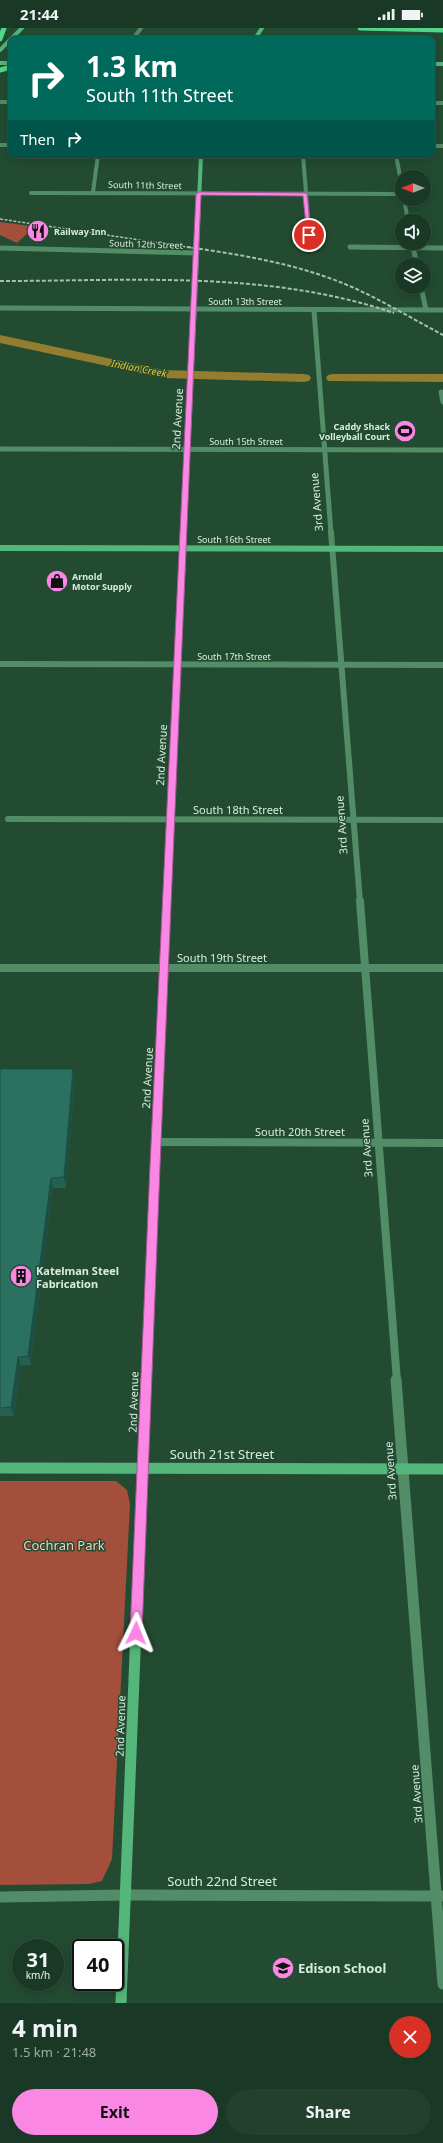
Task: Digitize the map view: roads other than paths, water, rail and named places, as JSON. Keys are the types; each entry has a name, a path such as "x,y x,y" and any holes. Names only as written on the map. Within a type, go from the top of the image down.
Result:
{"main road":[{"path":"0,39 4,28"},
{"path":"360,28 443,30"}],"street":[{"path":"14,36 22,28"},
{"path":"0,50 8,42"},
{"path":"93,192 98,158"},
{"name":"2nd Avenue","path":"121,2003 156,1142 201,158"},
{"path":"303,158 310,244"},
{"path":"397,158 399,170"},
{"name":"South 11th Street","path":"31,193 395,194"},
{"path":"350,247 395,247"},
{"name":"South 12th Street","path":"0,248 196,253"},
{"path":"431,248 443,248"},
{"path":"431,250 443,252"},
{"path":"423,294 426,310"},
{"name":"South 13th Street","path":"0,308 443,310"},
{"name":"3rd Avenue","path":"314,310 402,1469 440,1896 443,1984"},
{"path":"441,392 443,402"},
{"name":"South 15th Street","path":"0,449 443,450"},
{"name":"South 16th Street","path":"0,548 443,549"},
{"name":"South 17th Street","path":"0,664 443,665"},
{"name":"South 18th Street","path":"8,819 443,820"},
{"name":"South 19th Street","path":"0,968 443,968"},
{"name":"South 20th Street","path":"156,1142 443,1143"},
{"name":"South 21st Street","path":"0,1468 443,1469"},
{"name":"South 22nd Street","path":"0,1896 440,1896"}],"waterway":[{"name":"Indian Creek","path":"0,339 163,374 304,378"},
{"name":"Indian Creek","path":"333,378 443,378"}],"railway":[{"path":"0,219 193,248"},
{"path":"187,247 271,261 312,272 352,287 375,298 443,335"},
{"path":"0,281 149,280 249,284 298,290 346,299 394,313"}],"place":[{"name":"Railway Inn","path":"38,231"},
{"name":"Caddy Shack Volleyball Court","path":"405,431"},
{"name":"Arnold Motor Supply","path":"57,581"},
{"name":"Katelman Steel Fabrication","path":"21,1276"},
{"name":"Edison School","path":"283,1968"}],"park label":[{"name":"Cochran Park","path":"64,1545"}]}
